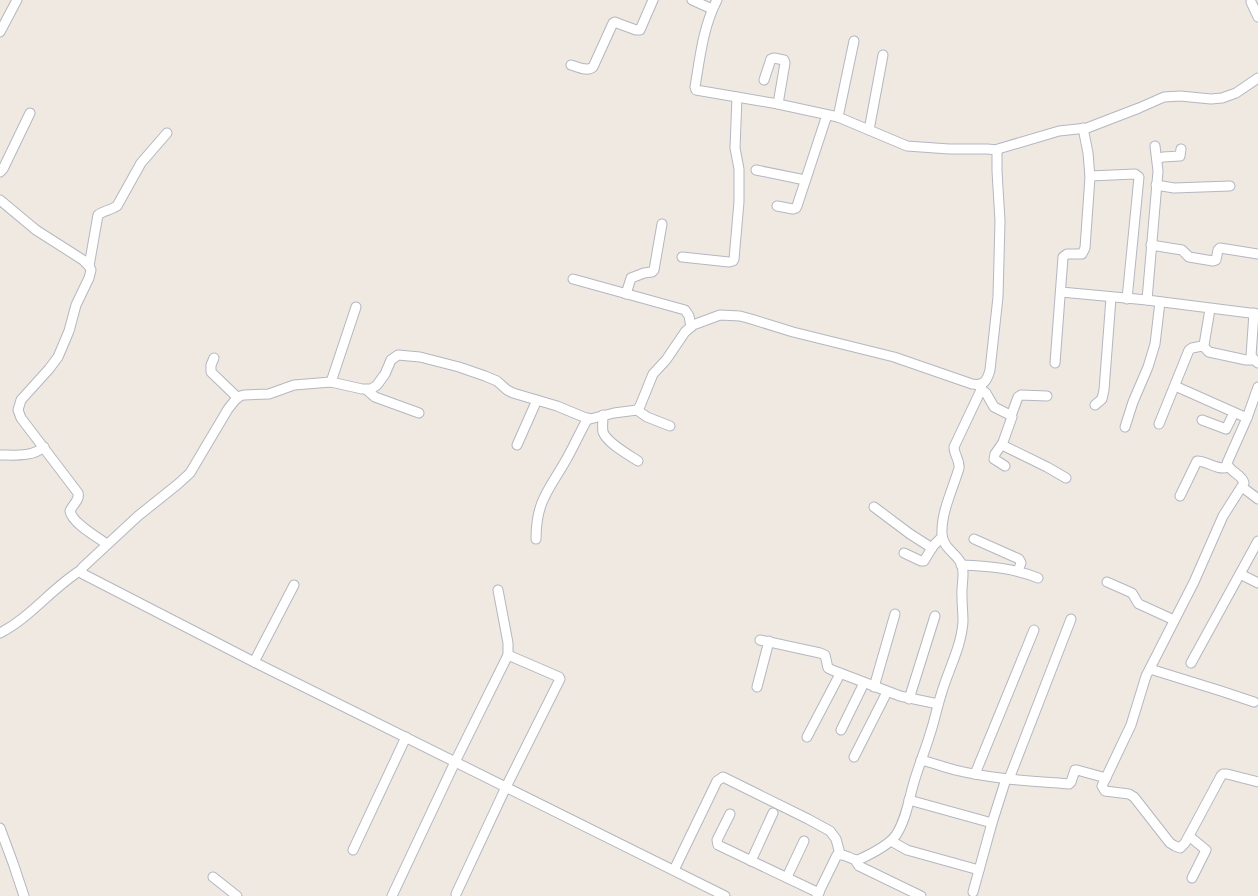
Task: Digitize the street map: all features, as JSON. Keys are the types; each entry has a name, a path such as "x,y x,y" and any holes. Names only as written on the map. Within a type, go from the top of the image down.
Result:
{"street":[{"path":"0,32 17,0"},
{"path":"571,65 592,69 613,23 617,22 640,30 653,0"},
{"path":"692,0 712,9"},
{"path":"717,0 704,33 695,89 827,114 907,146 998,150 1058,131 1090,127 1164,97 1222,98 1242,89 1258,78"},
{"path":"1251,2 1258,17"},
{"path":"838,117 854,41"},
{"path":"869,130 883,55"},
{"path":"764,80 770,59 784,60 778,104"},
{"path":"682,257 730,262 734,259 739,202 739,169 735,148 737,97"},
{"path":"0,172 30,113"},
{"path":"777,206 796,208 827,114"},
{"path":"1054,363 1063,257 1066,254 1082,254 1084,251 1090,176 1083,128"},
{"path":"107,544 85,529 72,517 70,511 79,497 78,492 21,418 18,407 21,400 58,358 70,331 79,299 91,270 89,266 98,215 117,206 141,162 167,133"},
{"path":"1147,300 1158,171 1155,146"},
{"path":"1157,159 1180,156 1181,149"},
{"path":"855,860 891,841 897,834 962,634 962,565 948,549 942,537 944,516 960,468 954,447 988,378 990,370 998,297 1000,221 997,170 998,150"},
{"path":"756,170 805,180"},
{"path":"1090,176 1135,174 1139,177 1127,299"},
{"path":"1156,185 1174,188 1230,186"},
{"path":"0,200 36,230 83,260 89,266"},
{"path":"626,294 631,278 654,270 662,224"},
{"path":"1151,245 1182,250 1189,257 1213,261 1216,260 1220,248 1258,254"},
{"path":"573,279 685,310 689,316 691,327"},
{"path":"1061,292 1147,300 1256,314 1251,352 1251,356 1256,362"},
{"path":"1095,405 1102,399 1104,390 1111,298"},
{"path":"1125,427 1156,344 1160,302"},
{"path":"331,382 356,307"},
{"path":"1203,346 1210,309"},
{"path":"637,410 653,374 666,360 685,332 691,327 720,315 740,316 793,332 894,357 978,385 982,387 994,407 1011,416"},
{"path":"1203,346 1209,352 1256,362"},
{"path":"1159,424 1190,349 1203,346"},
{"path":"367,390 374,387 380,381 394,357 407,355 428,359 486,376 497,381 513,393 557,406 588,418 637,410 655,421 670,426"},
{"path":"214,358 210,366 211,372 238,398"},
{"path":"0,633 19,622 81,570 138,516 190,473 221,420 238,398 244,395 268,394 294,384 331,382 367,390 375,397 419,413"},
{"path":"1174,386 1246,418"},
{"path":"1228,467 1228,460 1258,387"},
{"path":"1005,466 994,459 1002,444 1018,397 1021,395 1047,396"},
{"path":"517,445 537,400"},
{"path":"1202,420 1226,429 1234,413"},
{"path":"603,415 605,436 638,461"},
{"path":"536,539 537,516 543,499 588,418"},
{"path":"1002,444 1066,478"},
{"path":"0,455 32,454 44,447"},
{"path":"1180,496 1197,461 1201,460 1220,468 1228,467 1244,481 1224,516 1194,582 1144,681 1131,725 1102,786 1105,791 1128,794 1134,797 1172,845 1180,848 1185,843 1223,774 1258,782"},
{"path":"1242,487 1258,498"},
{"path":"874,507 932,548"},
{"path":"904,553 923,561 942,537"},
{"path":"974,539 1019,559 1021,562 1018,571"},
{"path":"1191,663 1258,541"},
{"path":"962,565 1018,571 1038,578"},
{"path":"81,570 83,574 254,662 721,895"},
{"path":"1240,574 1258,583"},
{"path":"1106,582 1132,593 1139,604 1174,620"},
{"path":"254,662 294,584"},
{"path":"392,896 508,655 508,643 498,590"},
{"path":"874,687 895,614"},
{"path":"909,699 935,616"},
{"path":"973,892 992,823 1071,619"},
{"path":"976,774 1034,630"},
{"path":"757,687 765,641 823,654 827,658 828,668 840,674 909,699 938,704"},
{"path":"456,894 506,787 560,679 508,655"},
{"path":"1150,669 1254,702"},
{"path":"807,737 840,674"},
{"path":"841,730 864,683"},
{"path":"854,757 887,692"},
{"path":"353,850 406,737"},
{"path":"921,760 954,770 1008,779 1068,784 1071,782 1074,771 1077,770 1106,778"},
{"path":"674,870 717,781 723,776 830,831 836,839 840,854"},
{"path":"909,800 992,823"},
{"path":"751,860 773,812"},
{"path":"730,814 717,840 718,845 819,895 834,860 840,854"},
{"path":"1,831 24,896"},
{"path":"1189,836 1206,850 1192,878"},
{"path":"787,878 804,841"},
{"path":"891,841 907,850 979,870"},
{"path":"840,854 855,860 859,866 902,891 922,896"},
{"path":"214,877 237,896"}]}
